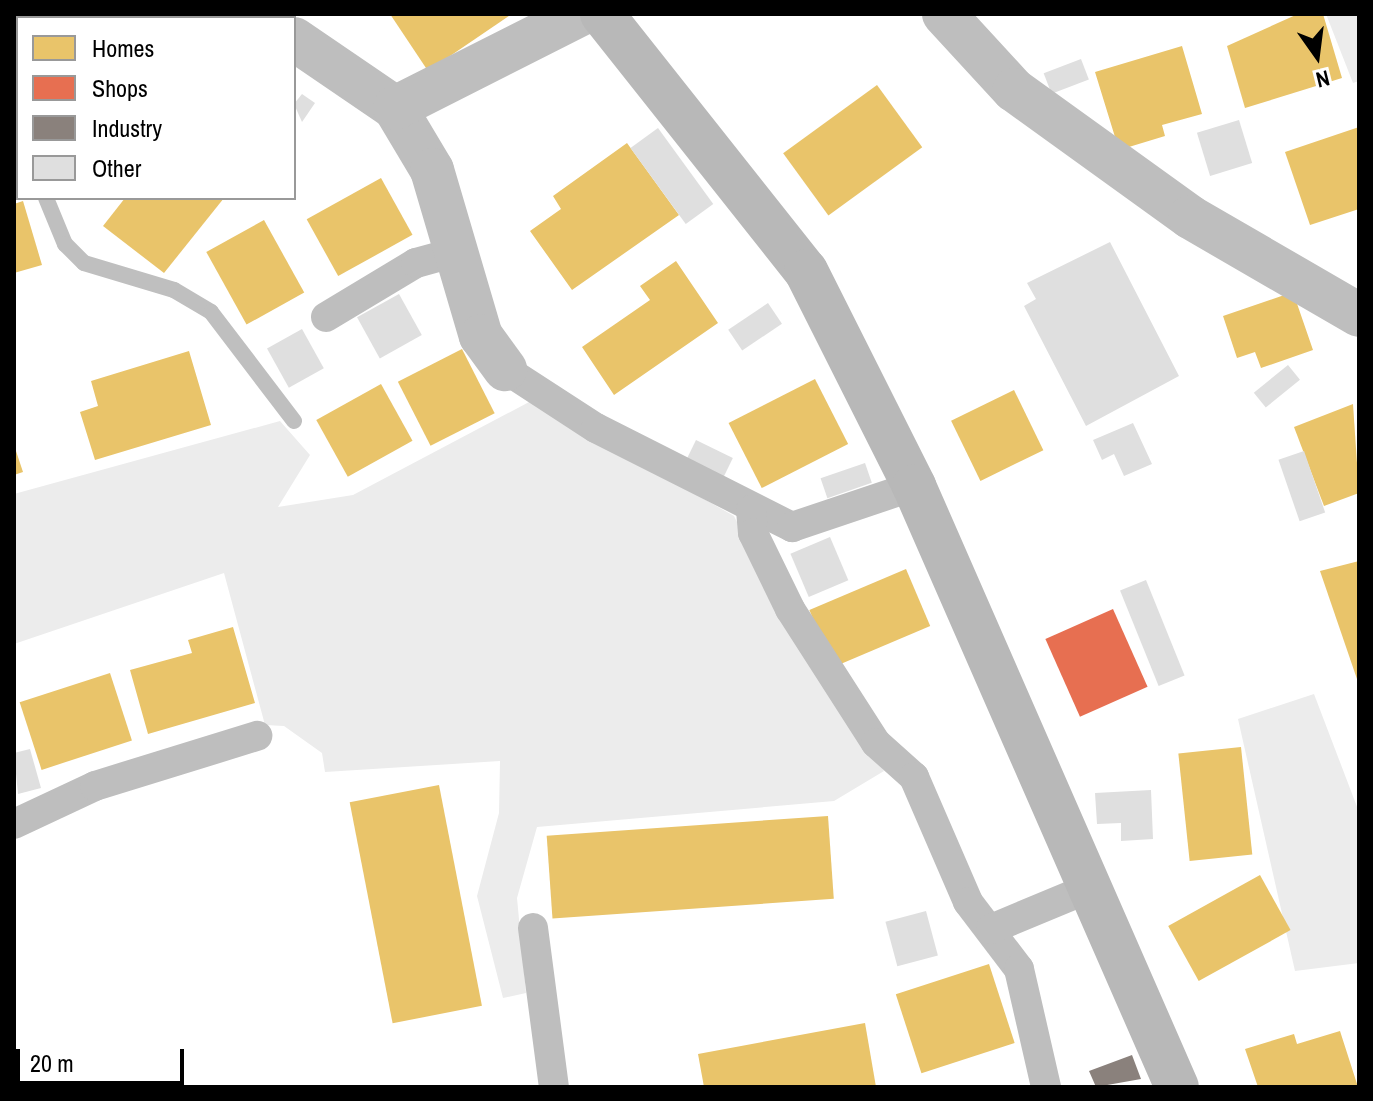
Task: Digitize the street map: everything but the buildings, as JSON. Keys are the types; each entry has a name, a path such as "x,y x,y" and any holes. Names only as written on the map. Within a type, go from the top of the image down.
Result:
{"street":[{"path":"395,108 581,14"},
{"path":"602,14 806,271 914,486 1177,1087"},
{"path":"944,14 1014,90 1190,217 1359,315"},
{"path":"296,40 395,108 432,170 481,336 505,369"}],"lane":[{"path":"326,317 416,263 456,252"},
{"path":"505,369 596,428 751,510 792,527 914,486"},
{"path":"751,510 753,533 790,609 876,743 914,777 968,902 1019,969 1046,1087"},
{"path":"14,824 95,786 257,736"},
{"path":"991,929 1092,887"},
{"path":"533,928 554,1087"}],"shaded area":[{"path":"1326,14 1359,14 1359,81 1353,83"},
{"path":"531,401 734,516 779,606 884,771 834,801 537,827 517,898 526,993 503,998 477,896 499,813 500,761 325,772 322,753 284,726 265,725 224,573 14,644 14,494 280,421 310,455 278,507 353,495"},
{"path":"1314,694 1359,812 1359,963 1295,971 1238,719"}],"waterway":[{"path":"14,122 16,126"},
{"path":"47,200 65,244 84,263 174,290 211,312 294,421"}]}
